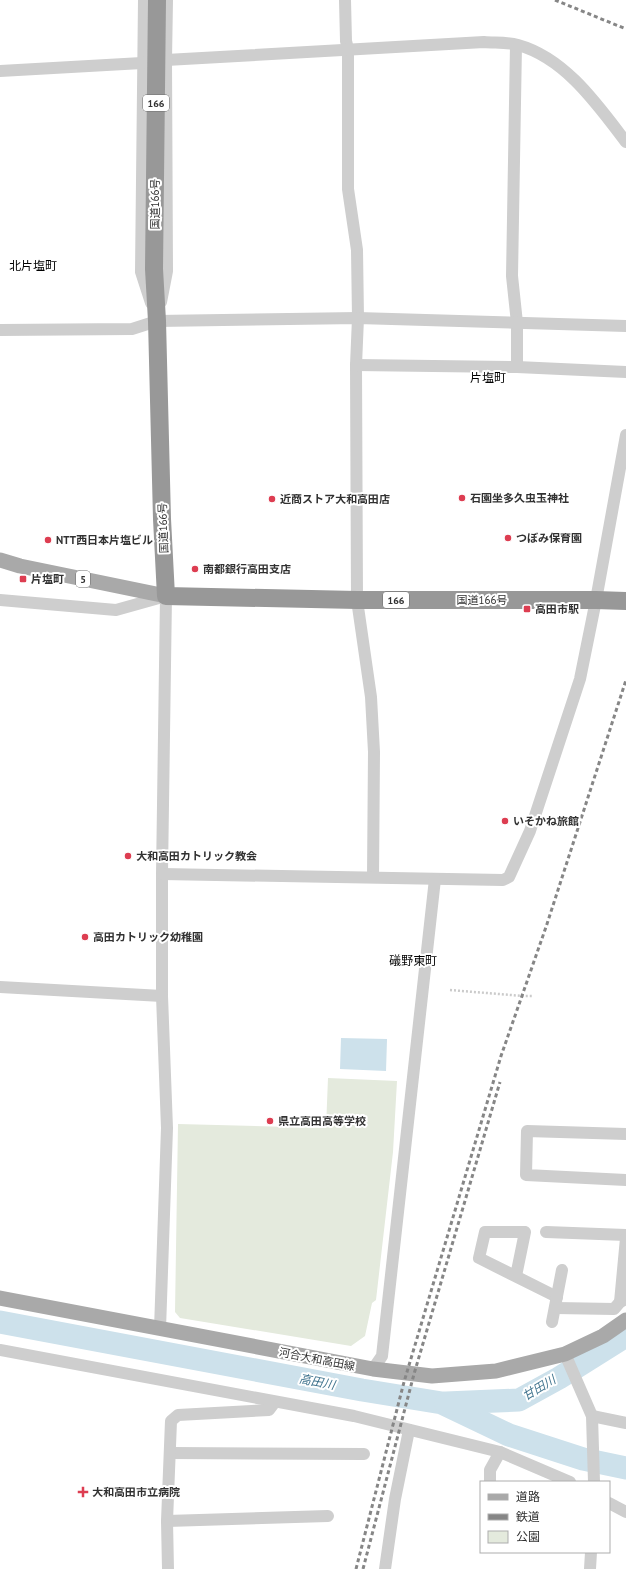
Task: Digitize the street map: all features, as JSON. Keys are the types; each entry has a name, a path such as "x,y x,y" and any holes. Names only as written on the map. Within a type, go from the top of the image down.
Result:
{"highway":[{"name":"国道166号","path":"157,0 154,269 166,596 357,600 626,601"}],"main road":[{"name":"5","path":"0,560 20,566 166,596"},
{"name":"河合大和高田線","path":"0,1298 373,1370 432,1376 496,1371 567,1360 626,1320"}],"street":[{"path":"144,0 142,63 141,272 157,321"},
{"path":"157,321 167,271 166,60 168,0"},
{"path":"345,0 346,40 348,49 348,189 357,250 357,600 371,697 374,752 373,877"},
{"path":"0,71 348,49 484,42 516,44 551,59 581,88 626,142"},
{"path":"516,44 512,276 516,323 517,367"},
{"path":"0,330 132,329 157,321 358,318 626,326"},
{"path":"356,365 517,367 626,372"},
{"path":"162,874 503,880 509,877 530,831 580,679 626,435"},
{"path":"0,600 116,610 166,596 162,874 162,996 167,1128 160,1328"},
{"path":"373,1370 382,1356 435,878"},
{"path":"0,986 162,996"},
{"path":"626,1134 526,1131 526,1175 626,1180"},
{"path":"516,1276 525,1232 485,1232 479,1258 516,1276 556,1302 614,1309 623,1301 626,1236 546,1232"},
{"path":"552,1322 562,1270"},
{"path":"0,1350 354,1416 500,1452 568,1481"},
{"path":"567,1360 593,1421 594,1481"},
{"path":"168,1569 171,1421 178,1415 268,1410 275,1402"},
{"path":"593,1421 626,1423"},
{"path":"385,1569 395,1499 409,1430"},
{"path":"490,1481 490,1470 500,1452"},
{"path":"171,1453 364,1454"},
{"path":"610,1504 626,1512"},
{"path":"168,1521 328,1516"},
{"path":"590,1569 591,1553"}],"path":[{"path":"450,990 533,996"}],"green space":[{"path":"328,1078 397,1081 393,1152 376,1300 372,1303 365,1336 351,1346 180,1318 175,1312 178,1124 326,1128"}],"water":[{"path":"341,1038 387,1039 386,1071 340,1069"}],"waterway":[{"name":"高田川","path":"0,1322 362,1390 442,1403 509,1435 583,1459 626,1468"},
{"name":"甘田川","path":"446,1403 519,1400 559,1378 626,1336"}],"railway":[{"path":"555,0 626,29"},
{"path":"356,1569 404,1382 501,1056 546,927 626,680"},
{"path":"363,1569 414,1374 500,1082"}],"place":[{"name":"石園坐多久虫玉神社","path":"462,498"},
{"name":"近商ストア大和高田店","path":"272,499"},
{"name":"つぼみ保育園","path":"508,538"},
{"name":"NTT西日本片塩ビル","path":"48,540"},
{"name":"南都銀行高田支店","path":"195,569"},
{"name":"片塩町","path":"23,579"},
{"name":"高田市駅","path":"527,609"},
{"name":"いそかね旅館","path":"505,821"},
{"name":"大和高田カトリック教会","path":"128,856"},
{"name":"高田カトリック幼稚園","path":"85,937"},
{"name":"県立高田高等学校","path":"270,1121"},
{"name":"大和高田市立病院","path":"83,1492"}],"district":[{"name":"北片塩町","path":"33,266"},
{"name":"片塩町","path":"488,378"},
{"name":"礒野東町","path":"413,961"}]}
